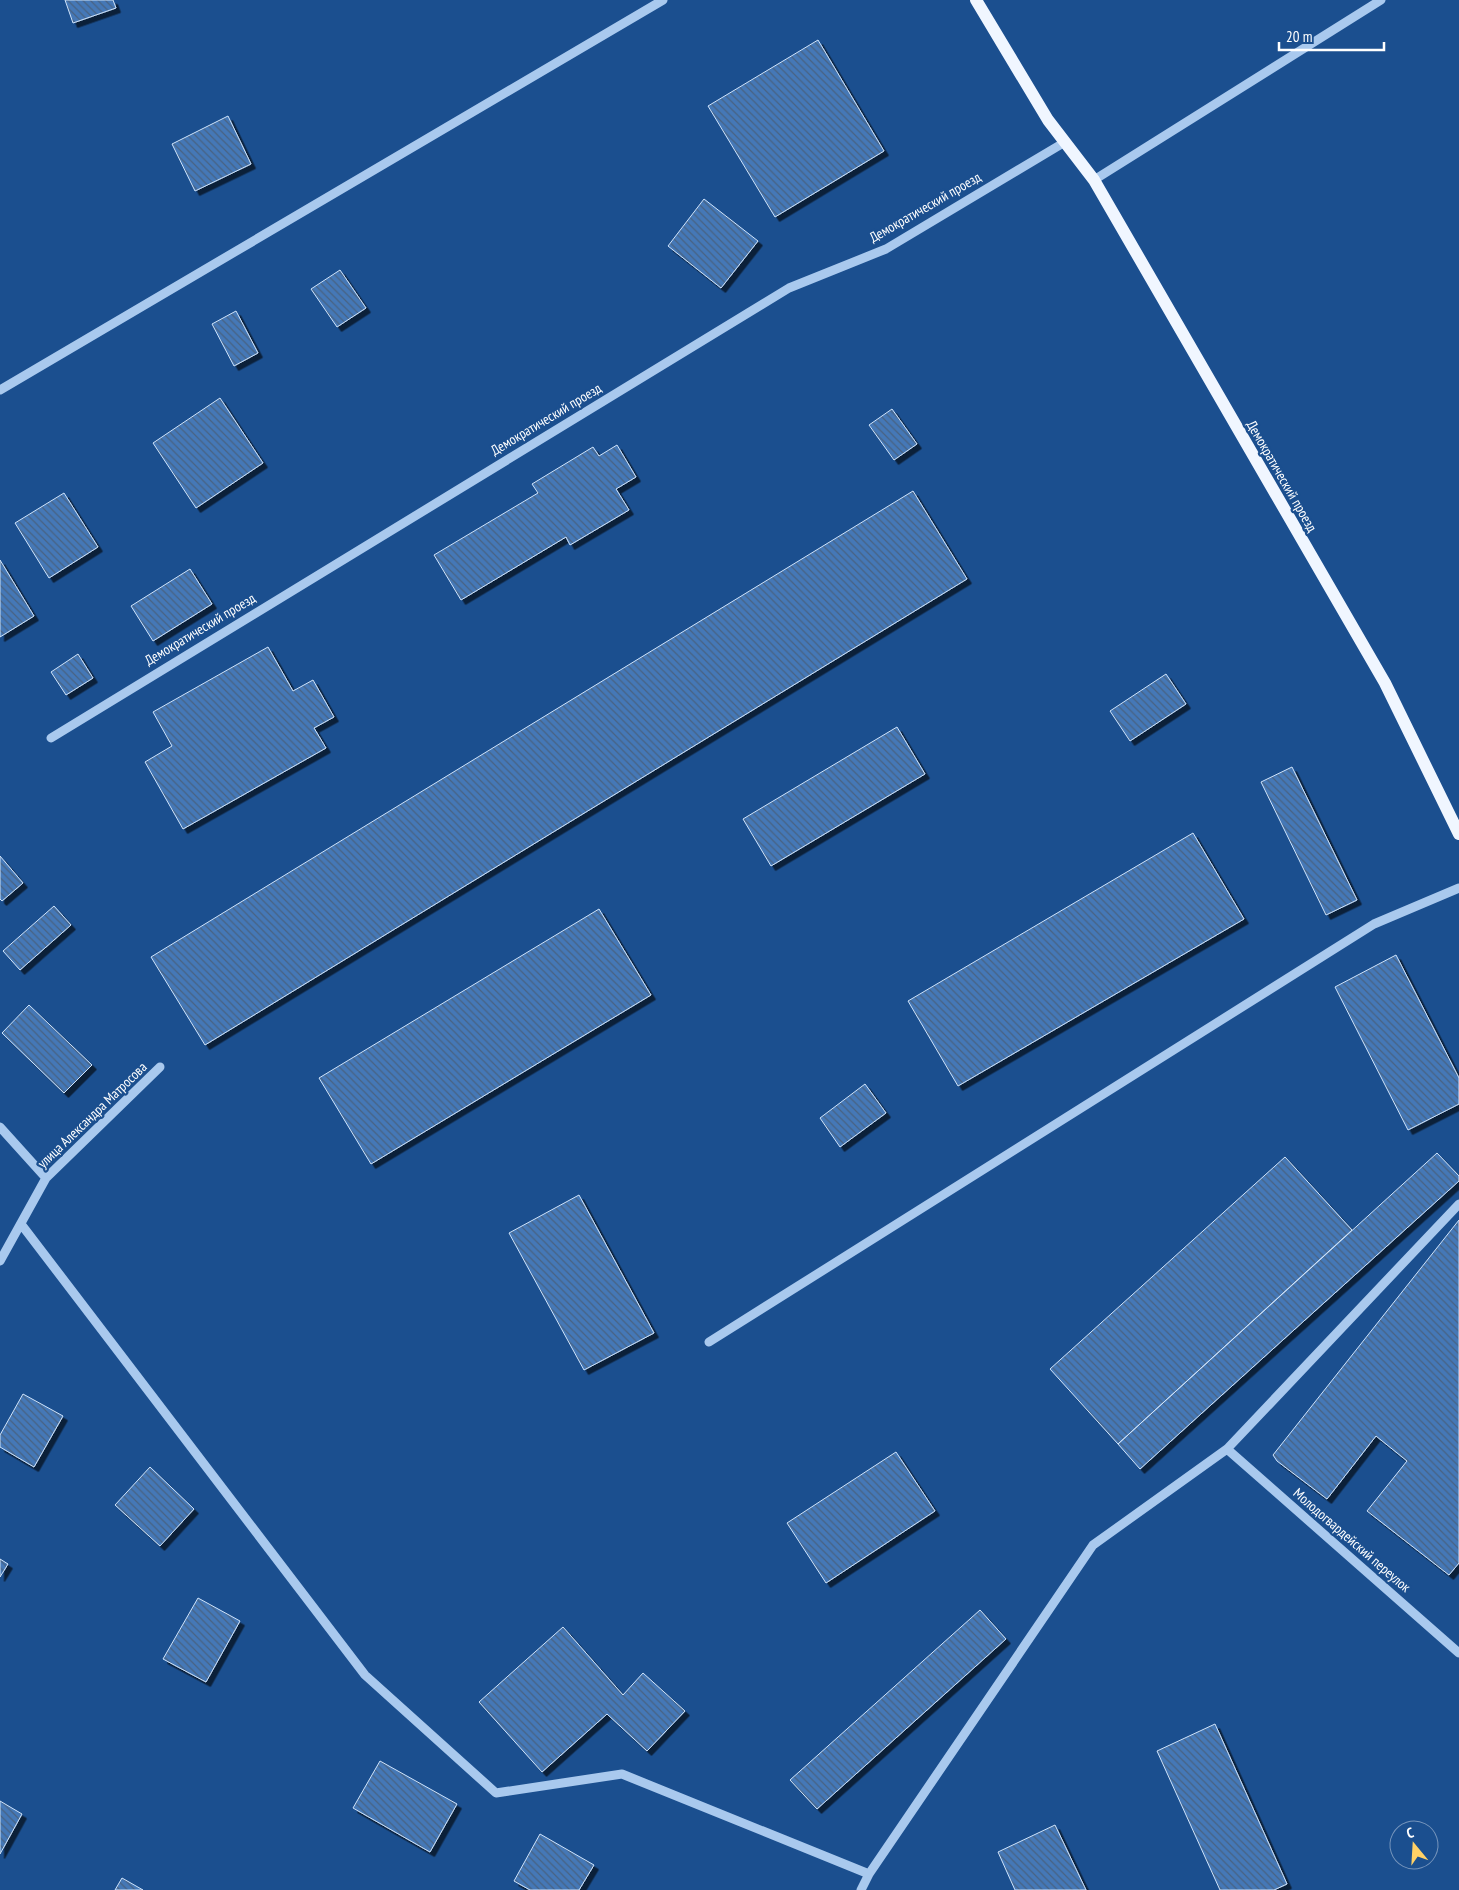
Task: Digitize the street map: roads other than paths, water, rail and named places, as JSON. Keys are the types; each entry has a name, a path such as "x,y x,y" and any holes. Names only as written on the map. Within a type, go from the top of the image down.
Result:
{"main road":[{"name":"Демократический проезд","path":"976,0 1048,120 1094,180 1384,684 1459,834"}],"street":[{"path":"0,390 663,0"},
{"path":"1094,180 1381,0"},
{"name":"Демократический проезд","path":"51,738 789,288 886,249 1065,142"},
{"path":"709,1342 1374,924 1459,888"},
{"name":"улица Александра Матросова","path":"0,1261 46,1178 160,1067"},
{"path":"0,1127 46,1178"},
{"path":"861,1890 869,1874 1094,1544 1227,1449 1459,1204"},
{"path":"21,1224 365,1676 496,1794 622,1774 869,1874"},
{"name":"Молодогвардейский переулок","path":"1227,1449 1459,1653"}]}
